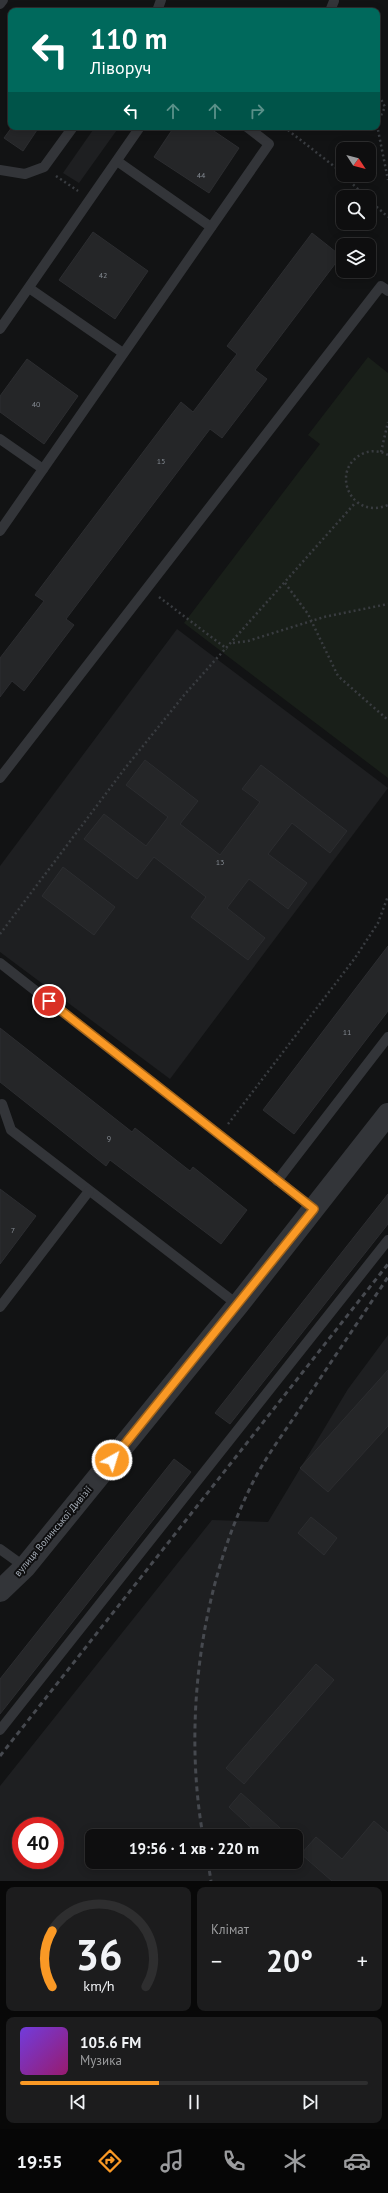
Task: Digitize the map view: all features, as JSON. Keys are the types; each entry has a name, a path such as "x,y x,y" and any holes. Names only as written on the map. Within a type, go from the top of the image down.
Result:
{"street":[{"name":"вулиця Волинської Дивізії","path":"0,1591 25,1567 238,1305 388,1114"}],"lane":[{"path":"0,4 3,0"},
{"path":"0,170 25,174 44,167 71,130"},
{"path":"0,329 138,130"},
{"path":"0,531 269,144 252,130"},
{"path":"116,161 211,227"},
{"path":"0,778 148,589 381,286 388,291"},
{"path":"29,288 123,353"},
{"path":"0,439 43,469"},
{"path":"0,963 314,1209"},
{"path":"277,1181 388,1037"},
{"path":"2,1104 11,1130 238,1305"},
{"path":"0,1307 89,1191"},
{"path":"0,1730 388,1240"},
{"path":"0,1548 25,1567"}],"path":[{"path":"380,97 385,107 380,118"},
{"path":"288,130 334,167 359,190"},
{"path":"378,130 388,180"},
{"path":"44,167 90,200"},
{"path":"376,207 388,218"},
{"path":"381,452 388,422"},
{"path":"388,455 381,452 367,452 358,456 348,469 346,478 347,487 356,502 372,509 388,505"},
{"path":"0,934 126,767 186,694 356,502"},
{"path":"285,583 311,621 338,676 388,720"},
{"path":"148,589 226,649"},
{"path":"232,643 248,641 311,621 359,608 388,604"},
{"path":"220,1135 355,958 378,923 388,896"}],"shaded area":[{"path":"93,130 117,130 79,183 63,173"},
{"path":"368,357 388,373 388,778 184,623 320,444 308,435"},
{"path":"177,629 388,788 170,1079 0,952 0,866"},
{"path":"388,1335 388,1881 0,1881 0,1786 212,1520 268,1522 348,1389"}],"building":[{"path":"10,130 37,130 23,151 4,138"},
{"path":"172,130 212,130 239,148 209,193 154,157"},
{"path":"93,232 148,271 115,319 59,280"},
{"path":"312,233 336,252 336,263 255,370 267,379 222,438 210,429 66,619 74,625 24,691 12,681 0,697 0,658 44,601 35,595 181,402 193,412 237,354 227,346"},
{"path":"27,359 78,396 44,444 0,412 0,396"},
{"path":"145,760 198,801 180,824 220,855 260,802 242,789 261,765 347,831 330,853 292,823 268,854 307,883 288,909 249,879 227,908 265,938 248,960 191,917 206,897 154,857 137,879 84,839 104,814 146,846 168,817 126,785"},
{"path":"63,867 115,907 94,935 42,896"},
{"path":"388,946 388,1011 294,1134 263,1110"},
{"path":"0,1028 132,1132 135,1128 190,1171 193,1167 247,1210 221,1244 110,1160 106,1166 0,1082"},
{"path":"0,1189 36,1216 0,1264"},
{"path":"388,1194 388,1224 230,1424 215,1413"},
{"path":"388,1370 388,1426 328,1492 300,1468"},
{"path":"174,1459 191,1472 0,1714 0,1679"},
{"path":"311,1517 337,1538 324,1555 298,1533"},
{"path":"316,1664 334,1680 244,1784 226,1768"},
{"path":"241,1793 281,1829 253,1829 229,1807"},
{"path":"374,1821 388,1833 388,1881 332,1881 303,1856 303,1852 316,1837 342,1859"}],"railway":[{"path":"0,1756 388,1264"},
{"path":"202,1829 197,1792 195,1748 196,1702 200,1656 208,1611 234,1524 263,1463 388,1277"},
{"path":"209,1869 211,1881"}],"route":[{"path":"49,1001 314,1209 112,1460"}]}
